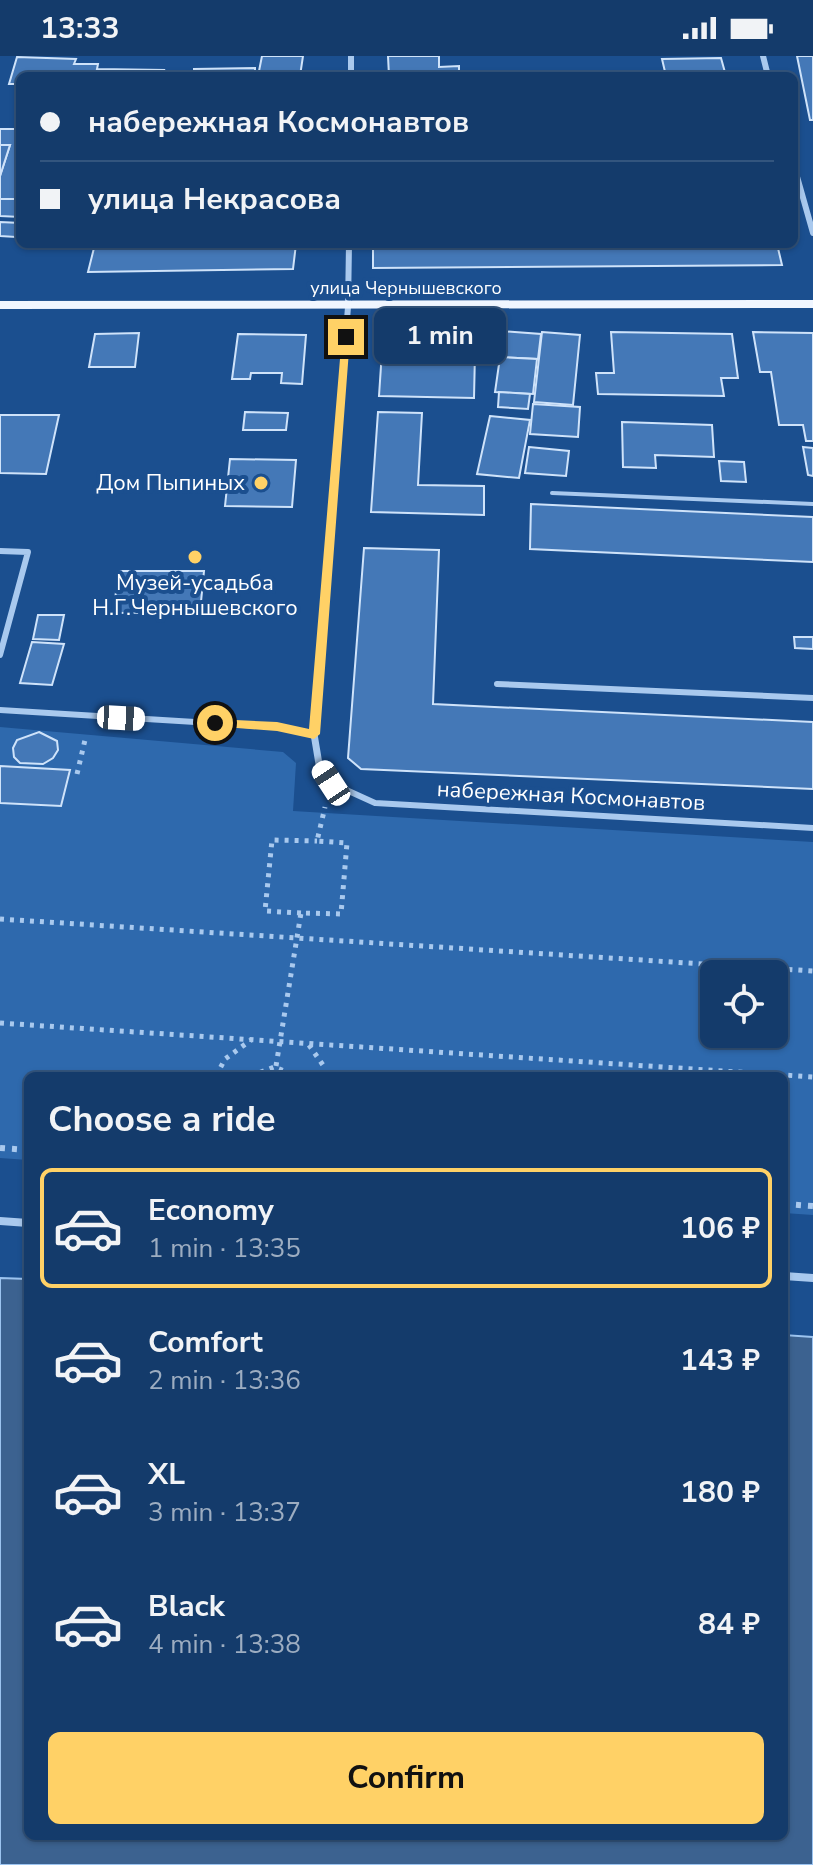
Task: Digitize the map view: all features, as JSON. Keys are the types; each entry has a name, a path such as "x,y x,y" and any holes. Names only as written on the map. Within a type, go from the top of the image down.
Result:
{"main road":[{"name":"улица Чернышевского","path":"0,305 348,307 813,304"}],"street":[{"path":"798,180 813,233"},
{"path":"331,783 319,764 314,734 348,307 349,248"},
{"name":"набережная Космонавтов","path":"331,783 375,803 813,828"},
{"path":"0,1221 24,1223"},
{"path":"788,1276 813,1278"}],"lane":[{"path":"552,493 813,504"},
{"path":"0,551 28,552 0,655"},
{"path":"497,684 813,698"},
{"path":"0,710 277,727 314,734"}],"path":[{"path":"77,774 90,716"},
{"path":"317,841 331,783"},
{"path":"272,840 317,841 347,843 341,914 265,911 272,840"},
{"path":"276,1066 301,913"},
{"path":"0,919 813,971"},
{"path":"0,1023 736,1072"},
{"path":"218,1072 225,1059 252,1040"},
{"path":"308,1044 325,1072"},
{"path":"257,1072 264,1067 276,1066 292,1072"},
{"path":"788,1075 813,1077"},
{"path":"0,1148 24,1150"},
{"path":"788,1204 813,1206"}],"shaded area":[{"path":"0,727 283,752 296,763 293,811 813,842 813,1215 788,1213 788,1072 24,1072 24,1160 0,1158"},
{"path":"0,1278 24,1279 24,1840 788,1840 788,1335 813,1337 813,1865 0,1865"}],"building":[{"path":"262,56 303,56 301,72 259,72"},
{"path":"388,56 439,56 439,67 459,66 459,72 389,72"},
{"path":"797,56 813,56 813,120 810,120"},
{"path":"17,57 76,59 74,64 98,64 97,69 164,70 16,72 16,84 9,84"},
{"path":"721,58 725,72 665,72 662,59"},
{"path":"255,68 255,72 194,72 194,69"},
{"path":"0,129 16,129 16,199 0,199 0,176 10,145 0,145"},
{"path":"0,145 10,145 0,176"},
{"path":"0,199 16,199 16,217 0,216"},
{"path":"0,222 16,223 16,237 0,236"},
{"path":"94,248 296,248 293,269 88,272"},
{"path":"373,248 778,248 782,265 373,268"},
{"path":"501,331 541,334 538,359 497,357"},
{"path":"542,332 580,335 573,405 534,402"},
{"path":"611,332 732,334 738,378 721,378 724,396 598,394 596,373 614,373"},
{"path":"753,332 813,333 813,441 806,441 803,425 779,425 771,372 760,372"},
{"path":"139,333 135,367 89,367 95,334"},
{"path":"238,334 306,335 302,384 281,383 282,373 251,373 250,379 232,379"},
{"path":"382,351 475,352 474,398 379,396"},
{"path":"500,357 537,359 533,394 495,392"},
{"path":"499,392 530,394 528,409 498,407"},
{"path":"533,404 580,407 578,437 530,434"},
{"path":"245,412 288,413 286,430 243,430"},
{"path":"378,412 422,413 418,485 484,486 484,515 371,512"},
{"path":"0,415 59,415 46,474 0,473"},
{"path":"490,416 530,420 519,478 477,474"},
{"path":"622,422 712,425 714,457 655,455 656,468 623,467"},
{"path":"529,447 569,451 566,476 525,473"},
{"path":"803,447 813,448 813,476 808,475"},
{"name":"Дом Пыпиных","path":"230,459 296,460 292,507 225,506"},
{"path":"719,461 744,462 746,482 721,481"},
{"path":"531,504 813,517 813,562 530,549"},
{"path":"364,548 439,550 433,704 813,722 813,789 361,769 348,758"},
{"path":"119,571 204,571 200,612 113,613"},
{"path":"38,615 64,615 59,640 33,639"},
{"path":"794,637 813,637 813,649 795,648"},
{"path":"32,642 64,644 52,685 20,683"},
{"path":"39,732 57,741 58,750 53,758 43,764 20,763 14,757 13,748 17,740"},
{"path":"0,766 70,770 61,806 0,803"}],"place":[{"name":"Дом Пыпиных","path":"261,483"},
{"name":"Музей-усадьба Н.Г.Чернышевского","path":"195,557"}],"route":[{"path":"215,723 277,727 314,734 346,337"}]}
